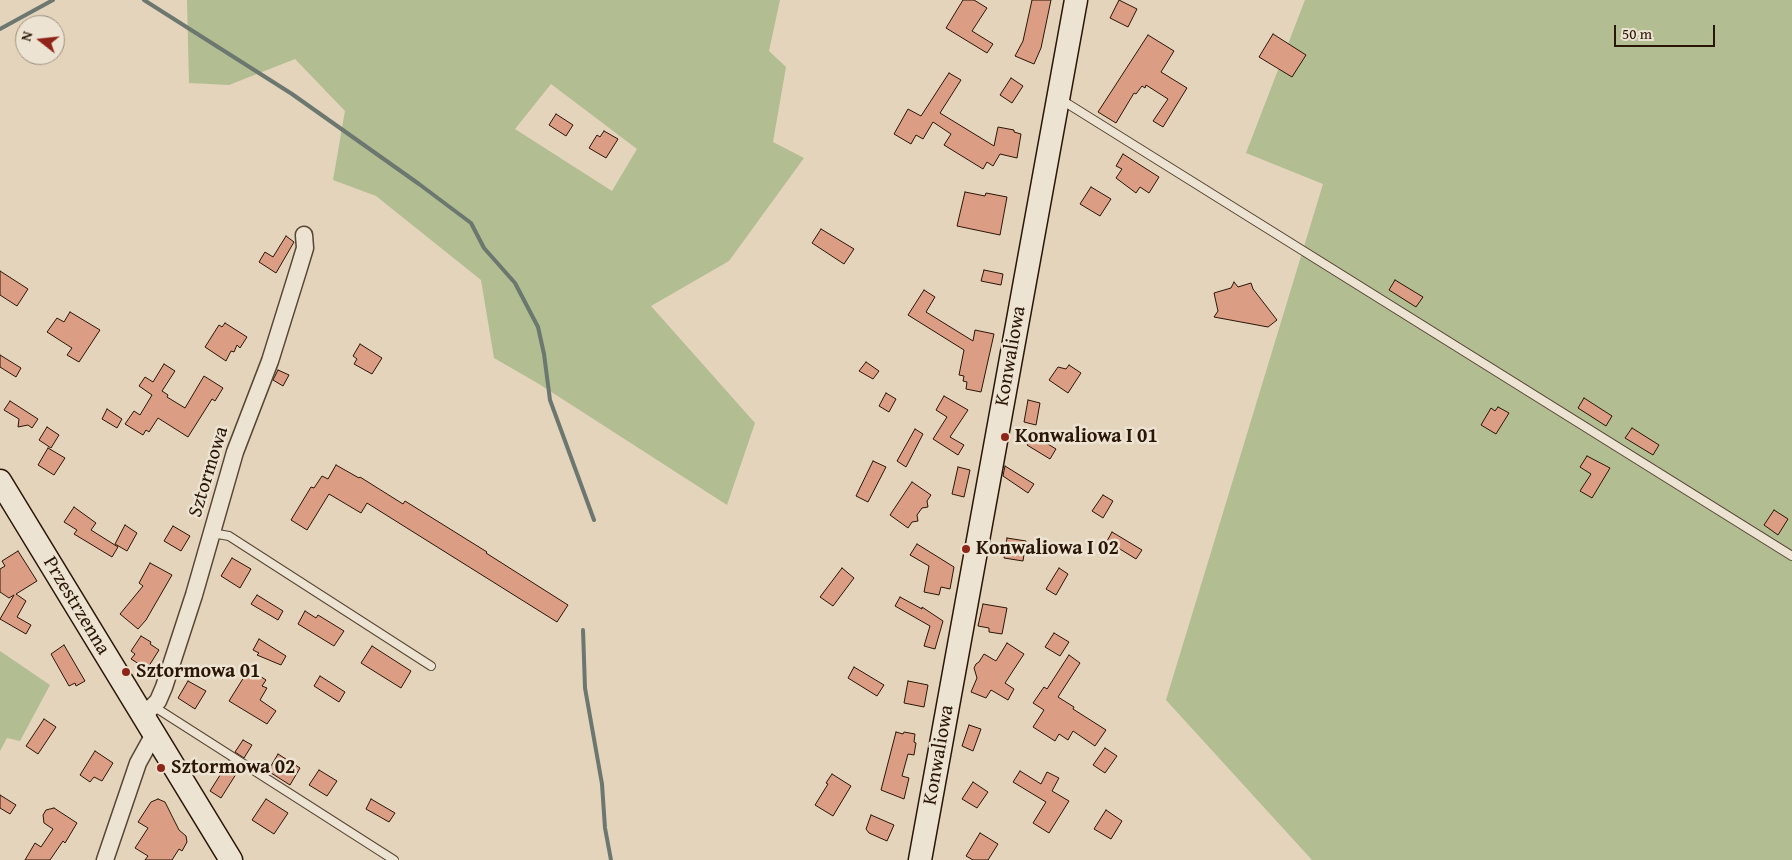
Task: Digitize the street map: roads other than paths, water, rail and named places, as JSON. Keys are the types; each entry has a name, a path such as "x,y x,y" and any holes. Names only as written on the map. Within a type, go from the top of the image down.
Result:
{"street":[{"name":"Konwaliowa","path":"920,860 1076,0"},
{"name":"Sztormowa","path":"105,860 138,763 150,719 164,687 194,595 235,452 270,361 305,248 304,235"},
{"name":"Przestrzenna","path":"0,480 150,719 230,860"}],"lane":[{"path":"1058,98 1792,556"},
{"path":"212,533 229,536 431,666"},
{"path":"150,719 394,860"}],"waterway":[{"path":"0,29 53,0"},
{"path":"144,0 292,94 471,223 484,248 515,283 538,327 544,354 550,400 594,520"},
{"path":"583,630 585,688 602,784 605,828 611,860"}],"place":[{"name":"Konwaliowa I 01","path":"1005,437"},
{"name":"Konwaliowa I 02","path":"966,549"},
{"name":"Sztormowa 01","path":"126,672"},
{"name":"Sztormowa 02","path":"161,768"}]}
